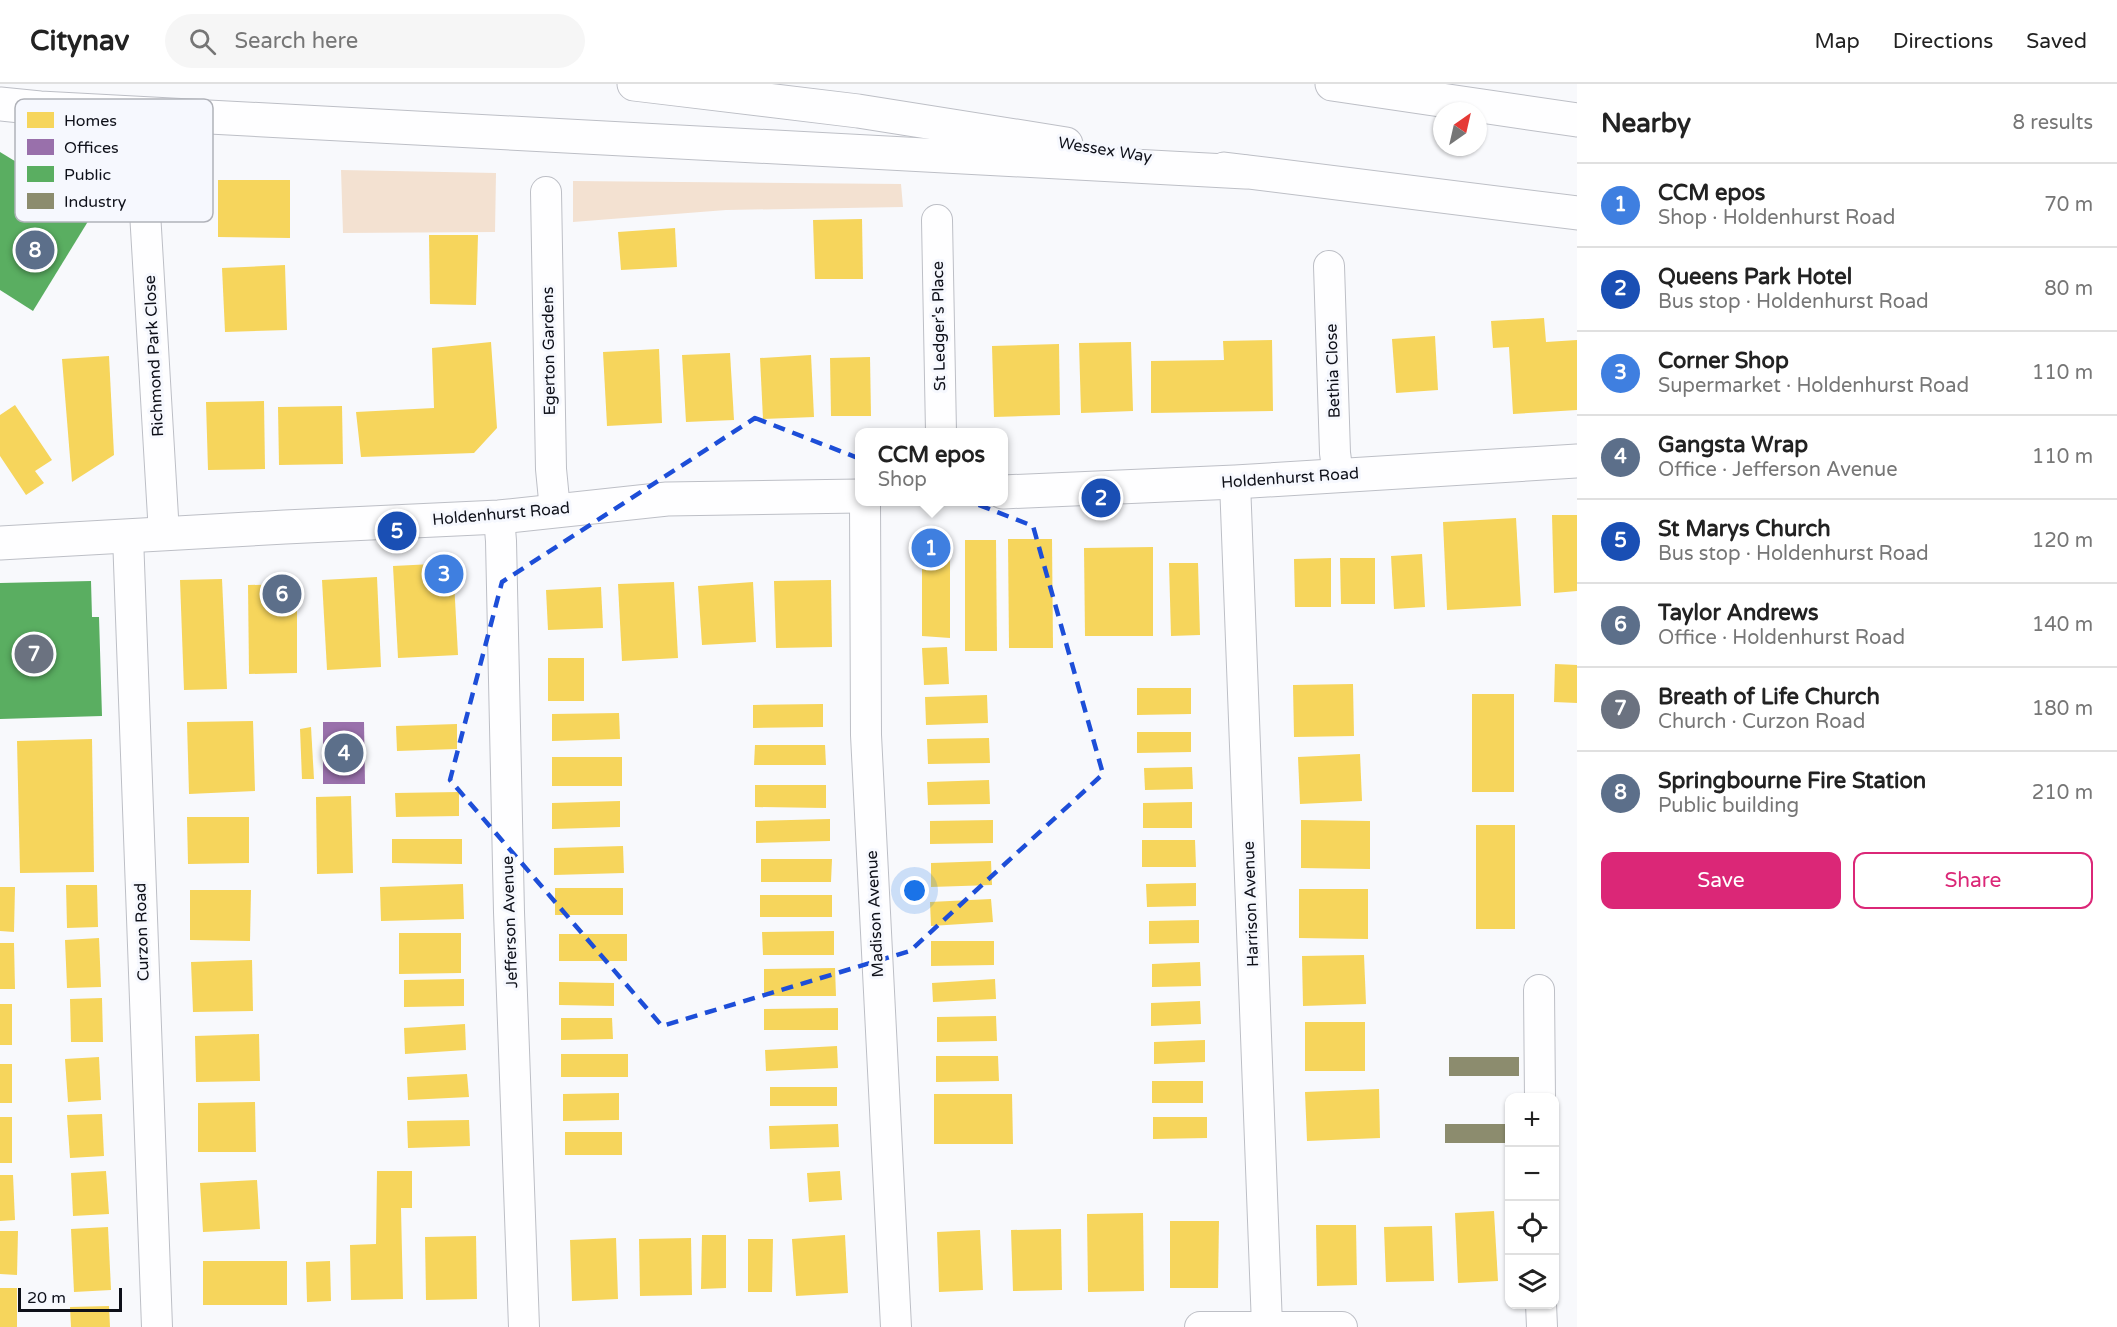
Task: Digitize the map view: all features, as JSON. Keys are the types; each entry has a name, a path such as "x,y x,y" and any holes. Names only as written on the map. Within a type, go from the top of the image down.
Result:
{"main road":[{"name":"Wessex Way","path":"634,84 858,111 1245,172 1577,213"},
{"path":"1332,84 1577,120"},
{"path":"0,104 15,106"},
{"path":"213,117 1245,172"},
{"name":"Holdenhurst Road","path":"1008,492 1235,482 1577,461"},
{"name":"Holdenhurst Road","path":"0,543 499,517 667,499 855,496"}],"street":[{"name":"Egerton Gardens","path":"546,192 551,469 555,510"},
{"name":"St Ledger's Place","path":"937,220 941,428"},
{"name":"Richmond Park Close","path":"146,222 164,534"},
{"name":"Bethia Close","path":"1329,266 1335,453 1338,475"},
{"name":"Harrison Avenue","path":"1235,482 1267,1326"},
{"name":"Madison Avenue","path":"865,506 866,735 896,1327"},
{"name":"Jefferson Avenue","path":"499,517 509,912 524,1327"},
{"name":"Curzon Road","path":"128,536 157,1327"},
{"path":"1539,990 1540,1093"},
{"path":"1541,1309 1542,1327"},
{"path":"1200,1327 1342,1327"}],"highlighted area":[{"path":"755,418 1033,526 1103,774 910,951 662,1026 450,780 502,582"}],"shaded area":[{"path":"341,170 496,173 495,232 343,233"},
{"path":"573,181 901,184 903,207 726,210 573,222"}],"building: Homes":[{"path":"218,180 290,180 290,238 218,237"},
{"path":"862,219 863,279 815,279 813,220"},
{"path":"675,228 677,267 621,270 618,232"},
{"path":"429,235 478,235 476,305 430,304"},
{"path":"285,265 287,330 225,332 222,268"},
{"path":"1544,318 1546,342 1577,340 1577,410 1513,414 1509,347 1493,348 1491,321"},
{"path":"1435,336 1438,390 1396,393 1392,339"},
{"path":"1272,340 1273,411 1151,413 1151,361 1224,360 1223,341"},
{"path":"491,342 497,428 474,453 361,457 356,412 434,408 432,348"},
{"path":"1131,342 1133,411 1081,413 1079,343"},
{"path":"1059,344 1060,415 994,417 992,346"},
{"path":"659,349 662,423 607,426 603,352"},
{"path":"730,353 734,420 686,422 682,355"},
{"path":"811,355 814,417 763,419 760,358"},
{"path":"109,356 114,455 72,482 62,359"},
{"path":"870,357 871,416 831,416 830,358"},
{"path":"264,401 265,469 208,470 206,402"},
{"path":"15,405 52,460 35,471 44,483 26,495 0,456 0,415"},
{"path":"342,406 343,464 279,465 278,407"},
{"path":"1552,515 1577,515 1577,591 1554,593"},
{"path":"1516,518 1521,606 1447,610 1443,522"},
{"path":"950,538 950,638 922,636 922,539"},
{"path":"1008,539 1052,539 1053,648 1009,648"},
{"path":"965,540 996,540 997,651 965,651"},
{"path":"1153,547 1153,636 1085,636 1084,548"},
{"path":"1422,554 1425,607 1394,609 1391,556"},
{"path":"1331,558 1331,607 1295,607 1294,559"},
{"path":"1340,558 1375,558 1375,604 1341,604"},
{"path":"453,563 458,655 398,658 393,566"},
{"path":"1169,563 1198,563 1200,635 1171,636"},
{"path":"377,577 381,667 327,670 322,580"},
{"path":"222,579 227,689 184,690 180,580"},
{"path":"831,580 832,647 776,648 774,581"},
{"path":"674,582 678,658 622,661 618,584"},
{"path":"753,582 756,642 702,645 698,586"},
{"path":"297,584 297,673 249,674 248,585"},
{"path":"601,587 603,628 548,630 546,590"},
{"path":"947,647 949,684 924,685 922,648"},
{"path":"548,658 584,658 584,701 548,701"},
{"path":"1555,664 1577,665 1577,703 1554,702"},
{"path":"1353,684 1354,736 1294,737 1293,685"},
{"path":"1137,688 1191,688 1191,714 1137,715"},
{"path":"1472,694 1514,694 1514,792 1472,792"},
{"path":"987,695 988,723 926,725 925,697"},
{"path":"823,704 823,727 753,728 753,705"},
{"path":"619,713 620,739 552,741 552,714"},
{"path":"253,721 255,791 189,794 187,722"},
{"path":"457,724 457,749 397,751 396,726"},
{"path":"311,727 314,779 302,779 300,729"},
{"path":"1137,732 1191,732 1191,752 1137,753"},
{"path":"989,738 990,763 928,764 927,739"},
{"path":"92,739 94,872 20,873 17,741"},
{"path":"755,745 825,745 826,765 754,765"},
{"path":"1360,754 1362,801 1300,804 1298,757"},
{"path":"552,757 622,757 622,786 552,786"},
{"path":"1192,767 1193,789 1145,790 1144,768"},
{"path":"989,780 990,804 928,805 927,782"},
{"path":"755,785 826,785 826,808 755,807"},
{"path":"459,792 459,816 396,817 395,793"},
{"path":"351,796 353,873 317,874 316,797"},
{"path":"620,801 620,827 552,829 552,803"},
{"path":"1192,802 1192,828 1143,828 1143,803"},
{"path":"187,817 249,817 249,863 188,864"},
{"path":"830,819 830,841 756,843 756,821"},
{"path":"993,820 993,843 930,844 930,821"},
{"path":"1301,820 1370,821 1370,869 1301,868"},
{"path":"1476,825 1515,825 1515,929 1476,929"},
{"path":"392,839 462,839 462,864 392,863"},
{"path":"1142,840 1195,840 1196,867 1142,867"},
{"path":"623,846 624,873 554,875 554,848"},
{"path":"761,859 832,859 831,882 761,882"},
{"path":"991,861 992,885 931,887 931,863"},
{"path":"1196,883 1196,906 1147,907 1146,884"},
{"path":"463,884 464,919 381,921 380,887"},
{"path":"66,885 97,885 98,927 67,928"},
{"path":"0,887 15,887 14,932 0,931"},
{"path":"555,888 623,888 623,915 555,915"},
{"path":"1299,889 1368,889 1368,939 1299,938"},
{"path":"190,890 251,890 250,941 190,940"},
{"path":"760,895 832,895 832,917 760,917"},
{"path":"991,899 993,922 931,926 930,902"},
{"path":"1199,920 1199,943 1149,944 1149,921"},
{"path":"834,931 834,955 763,955 762,932"},
{"path":"399,933 461,933 461,973 399,974"},
{"path":"559,934 627,934 627,961 559,961"},
{"path":"99,938 101,987 67,988 65,940"},
{"path":"931,941 994,941 994,965 931,966"},
{"path":"0,943 14,943 15,989 0,989"},
{"path":"1364,955 1366,1004 1303,1006 1302,956"},
{"path":"252,960 253,1011 193,1012 191,962"},
{"path":"1200,962 1201,986 1152,987 1152,964"},
{"path":"835,968 836,996 764,996 764,969"},
{"path":"464,979 464,1006 404,1007 404,980"},
{"path":"995,979 996,999 933,1002 932,983"},
{"path":"559,982 614,983 614,1006 559,1005"},
{"path":"102,998 103,1042 71,1042 70,999"},
{"path":"1200,1001 1201,1024 1151,1026 1151,1003"},
{"path":"0,1004 12,1004 12,1045 0,1045"},
{"path":"838,1008 838,1030 764,1030 764,1009"},
{"path":"996,1016 997,1041 937,1042 937,1017"},
{"path":"561,1018 612,1018 613,1039 561,1040"},
{"path":"1305,1022 1365,1022 1365,1071 1305,1071"},
{"path":"465,1024 466,1050 405,1054 404,1028"},
{"path":"259,1034 260,1081 196,1082 195,1036"},
{"path":"1205,1040 1205,1062 1154,1064 1154,1042"},
{"path":"837,1046 838,1068 766,1071 765,1050"},
{"path":"561,1054 628,1054 628,1077 561,1077"},
{"path":"936,1056 998,1056 999,1081 936,1082"},
{"path":"99,1057 101,1100 68,1102 65,1059"},
{"path":"0,1064 12,1064 12,1103 0,1103"},
{"path":"467,1074 469,1097 408,1100 407,1077"},
{"path":"1152,1081 1203,1081 1203,1103 1152,1103"},
{"path":"770,1087 837,1087 837,1106 770,1106"},
{"path":"1379,1089 1380,1138 1307,1141 1305,1092"},
{"path":"619,1093 619,1120 563,1121 563,1094"},
{"path":"934,1094 1012,1094 1013,1144 934,1144"},
{"path":"255,1102 256,1152 198,1152 198,1103"},
{"path":"102,1114 104,1156 70,1158 67,1115"},
{"path":"0,1117 12,1117 12,1163 0,1163"},
{"path":"1153,1117 1207,1117 1207,1138 1153,1139"},
{"path":"469,1120 470,1146 408,1148 407,1121"},
{"path":"838,1124 839,1147 770,1149 769,1126"},
{"path":"565,1132 622,1132 622,1155 565,1155"},
{"path":"106,1171 109,1214 73,1216 71,1173"},
{"path":"377,1171 412,1171 412,1208 401,1208 403,1299 351,1300 350,1245 376,1244"},
{"path":"840,1171 842,1200 809,1202 807,1173"},
{"path":"0,1175 13,1175 15,1220 0,1221"},
{"path":"257,1180 260,1229 203,1232 200,1183"},
{"path":"1494,1211 1498,1281 1458,1283 1455,1213"},
{"path":"1143,1213 1144,1291 1088,1292 1087,1214"},
{"path":"1170,1221 1219,1221 1218,1288 1170,1288"},
{"path":"1316,1225 1356,1225 1357,1285 1317,1286"},
{"path":"1432,1226 1434,1281 1386,1282 1384,1227"},
{"path":"108,1227 111,1290 74,1292 71,1229"},
{"path":"1061,1229 1062,1290 1013,1291 1011,1230"},
{"path":"980,1230 983,1290 939,1292 937,1232"},
{"path":"0,1231 18,1231 17,1275 0,1274"},
{"path":"702,1235 726,1235 726,1288 701,1289"},
{"path":"845,1235 848,1293 796,1296 792,1239"},
{"path":"476,1236 477,1299 426,1300 425,1237"},
{"path":"616,1238 618,1299 572,1301 570,1240"},
{"path":"691,1238 692,1295 640,1296 639,1239"},
{"path":"748,1239 773,1239 772,1292 748,1292"},
{"path":"203,1261 287,1261 287,1305 203,1305"},
{"path":"330,1261 331,1301 307,1302 306,1262"},
{"path":"0,1288 17,1288 17,1327 0,1327"},
{"path":"109,1306 110,1327 71,1327 70,1307"}],"building: Offices":[{"path":"323,722 364,722 365,784 323,784"}],"building: Public":[{"path":"0,152 15,161 15,222 88,222 33,311 0,290"},
{"path":"91,581 92,617 99,617 102,716 0,719 0,583"}],"building: Industry":[{"path":"1449,1057 1519,1057 1519,1076 1449,1076"},
{"path":"1445,1124 1505,1124 1505,1143 1445,1143"}],"place":[{"name":"Springbourne Fire Station","path":"35,250"},
{"name":"Queens Park Hotel","path":"1101,498"},
{"name":"St Marys Church","path":"397,531"},
{"name":"CCM epos","path":"931,548"},
{"name":"Corner Shop","path":"444,574"},
{"name":"Taylor Andrews","path":"282,594"},
{"name":"Breath of Life Church","path":"34,654"},
{"name":"Gangsta Wrap","path":"344,753"}]}
